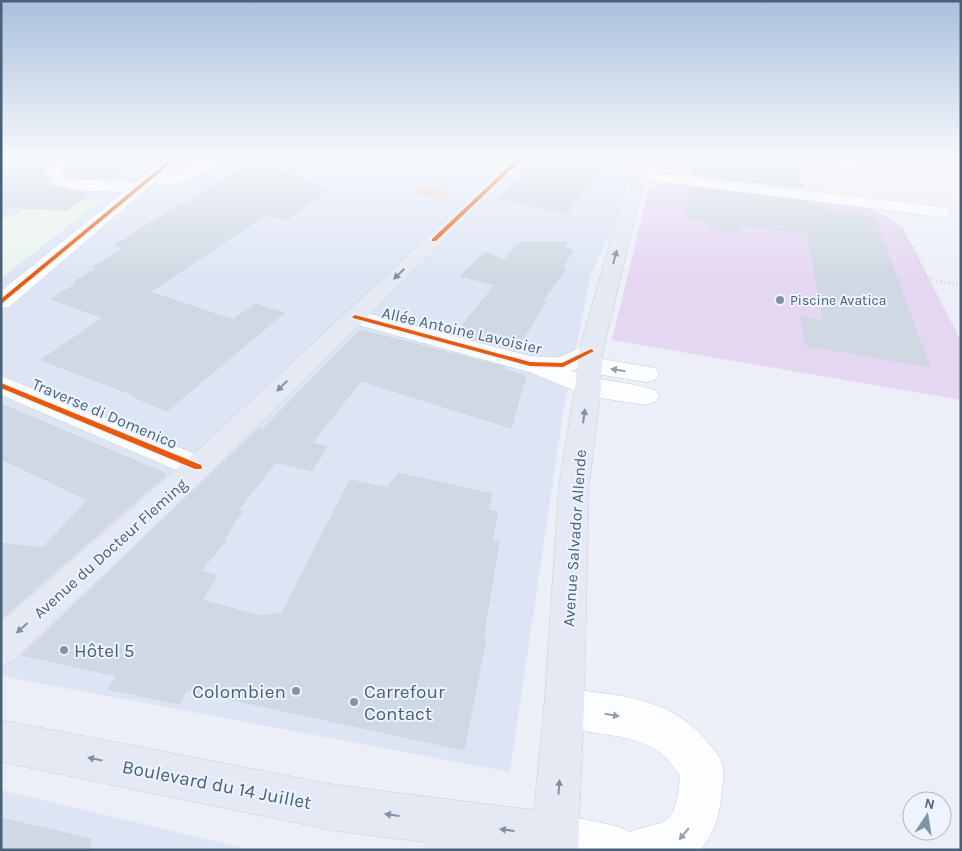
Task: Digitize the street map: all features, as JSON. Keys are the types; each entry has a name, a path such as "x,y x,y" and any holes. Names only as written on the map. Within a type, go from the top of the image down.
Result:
{"main road":[{"name":"Avenue du Docteur Fleming","path":"1,647 198,467 480,198"},
{"name":"Avenue Salvador Allende","path":"555,843 564,708 574,485 590,368 633,198"},
{"name":"Boulevard du 14 Juillet","path":"1,741 336,808 449,835 555,843"}],"street":[{"path":"1,302 127,198"},
{"path":"848,198 941,212"},
{"name":"Allée Antoine Lavoisier","path":"355,317 530,364 590,368"},
{"name":"Allée Antoine Lavoisier","path":"530,364 590,368"},
{"path":"590,368 646,385"},
{"name":"Traverse di Domenico","path":"1,385 198,467"},
{"path":"564,708 649,722 677,739 703,770 696,819 676,843 643,850"},
{"path":"555,843 616,850"}],"path":[{"path":"1,214 12,215 39,198"},
{"path":"894,228 912,246 926,276 937,281 961,285"}],"shaded area":[{"path":"1,198 40,198 11,218 1,218"},
{"path":"40,198 102,200 1,278 1,218 11,218"},
{"path":"41,198 629,198 591,273 563,414 510,772 1,676 1,274"},
{"name":"Piscine Avatica","path":"647,198 805,198 859,204 884,215 903,228 961,341 961,400 612,340"},
{"path":"1,790 252,850 1,850"}],"building":[{"path":"1,198 85,198 68,210 1,207"},
{"path":"193,198 316,198 287,220 265,215 150,292 233,320 255,304 284,313 167,411 134,397 136,396 41,360 103,318 51,299 78,283 74,282 97,268 93,267 124,248 115,245 143,228 141,228"},
{"path":"500,198 578,198 567,213 499,199"},
{"path":"689,198 773,198 824,206 826,211 874,217 930,367 806,345 801,317 824,321 807,234 741,225 741,233 710,229 711,221 686,218"},
{"path":"520,242 568,242 563,248 573,250 562,267 566,268 542,301 546,302 516,350 455,334 495,285 461,276 485,252 504,260"},
{"path":"360,330 505,367 503,369 526,376 511,428 361,381 312,443 327,447 312,471 276,462 238,510 242,512 224,539 226,540 201,571 217,576 202,600 260,616 282,613 350,480 387,488 398,473 492,494 488,510 498,512 492,540 499,542 483,639 486,639 464,750 187,690 179,704 108,689 117,676 22,655 259,428 263,429"},
{"path":"1,404 167,474 1,619 1,543 42,548 88,500 1,459"},
{"path":"1,818 91,839 90,850 1,850"}],"cycle path":[{"path":"1,302 127,198"},
{"path":"434,240 479,198"},
{"path":"355,317 530,364 563,365 591,351"},
{"path":"1,385 198,467"}],"place":[{"name":"Piscine Avatica","path":"780,300"},
{"name":"Hôtel 5","path":"64,650"},
{"name":"Colombien","path":"296,691"},
{"name":"Carrefour Contact","path":"354,702"}]}
